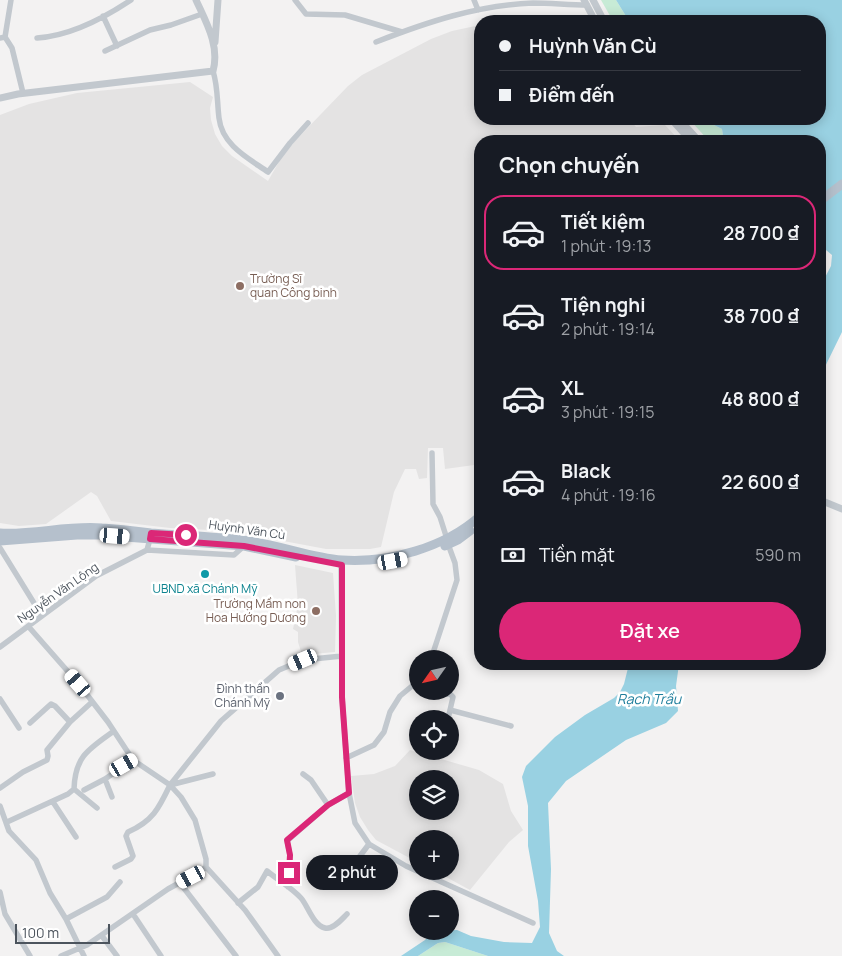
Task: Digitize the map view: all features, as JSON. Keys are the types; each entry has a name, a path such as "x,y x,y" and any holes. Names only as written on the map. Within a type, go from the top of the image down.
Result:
{"main road":[{"path":"826,196 842,184"},
{"path":"447,542 474,521"},
{"path":"0,533 86,527 150,536 247,544 341,562 376,564 410,558 447,542 458,540 474,528"},
{"path":"0,541 82,535 150,536"}],"street":[{"path":"11,0 3,37 12,48 23,93"},
{"path":"117,0 121,7"},
{"path":"36,38 50,37 85,25 131,0"},
{"path":"196,0 215,44"},
{"path":"218,0 213,71 217,85 219,117 222,131 226,138 239,152 268,172 290,142 308,122"},
{"path":"296,0 306,14 345,15 402,32"},
{"path":"474,0 478,10"},
{"path":"593,0 601,15"},
{"path":"376,42 425,23 478,10 527,2 585,3 592,15"},
{"path":"105,51 150,30 202,14"},
{"path":"103,16 117,46"},
{"path":"0,98 23,93 213,71"},
{"path":"676,125 685,135"},
{"path":"684,125 694,135"},
{"path":"432,453 433,504 440,517 455,563 457,580 434,650"},
{"path":"826,502 842,509"},
{"path":"147,550 150,536"},
{"name":"Huỳnh Văn Cù","path":"147,550 234,556 247,544"},
{"path":"0,548 42,616"},
{"name":"Nguyễn Văn Lộng","path":"0,647 96,576 147,550"},
{"path":"341,562 342,697 349,793 356,823 369,844 406,866 533,923"},
{"path":"28,626 78,683 133,760 170,785 181,797 195,820 206,859 206,867 238,902 278,956"},
{"path":"115,867 131,859 133,856 126,836 128,832 138,828 154,816 170,785 221,721 279,670 303,660 342,656"},
{"path":"346,758 374,745 384,732 390,712 400,696 409,689"},
{"path":"0,699 19,728"},
{"path":"450,710 452,700"},
{"path":"0,788 23,772 47,760 47,750 70,722 92,702"},
{"path":"30,723 51,704 70,722"},
{"path":"459,712 511,726"},
{"path":"74,789 74,774 78,762 90,749 114,732"},
{"path":"84,790 105,779 133,760"},
{"path":"170,785 213,774"},
{"path":"303,774 311,780 328,805"},
{"path":"105,779 112,796"},
{"path":"7,822 53,802 74,789"},
{"path":"74,789 97,808"},
{"path":"288,887 290,855 287,840 328,805 349,793"},
{"path":"53,802 76,837"},
{"path":"0,806 9,831 36,860 50,893 66,919 84,956"},
{"path":"342,874 357,860 369,844"},
{"path":"61,956 102,936 206,867"},
{"path":"238,902 258,887 267,871 301,897 318,923 325,928 335,925 347,914"},
{"path":"66,919 107,897 120,882"},
{"path":"180,883 236,956"},
{"path":"0,892 5,914 30,956"},
{"path":"133,914 162,956"},
{"path":"102,936 117,956"}],"shaded area":[{"name":"Trường Sĩ quan Công binh","path":"474,26 474,125 634,125 636,127 665,125 674,135 474,135 474,465 445,469 443,448 428,448 427,478 419,479 416,469 405,469 394,492 381,547 370,549 326,549 230,531 170,528 111,521 97,496 91,492 46,524 19,526 0,523 0,115 29,104 77,93 190,82 213,97 210,108 211,120 215,134 222,146 232,156 268,181 280,160 295,141 348,86 362,75 431,39 452,31"},
{"name":"Trường Mầm non Hoa Hướng Dương","path":"295,565 333,573 336,616 335,652 302,655 298,642 298,632 293,629 298,605"},
{"path":"409,751 409,760 444,760 479,770 503,784 511,811 523,830 509,842 470,890 452,880 459,880 459,830 409,830 409,858 376,840 360,817 355,803 351,776 374,774 395,766"}],"green space":[{"path":"601,0 616,0 625,15 610,15"},
{"path":"694,125 714,125 722,129 723,135 704,135"},
{"path":"445,942 488,956 418,956 438,943"}],"water":[{"path":"616,0 842,0 842,332 826,365 826,276 831,266 832,255 826,250 826,135 723,135 722,129 714,125 826,125 826,15 625,15"},
{"name":"Rạch Trầu","path":"628,670 678,670 676,686 678,711 666,723 626,740 566,781 548,803 551,869 549,933 557,951 564,956 488,956 445,942 438,943 418,956 401,956 425,940 459,940 459,931 471,936 504,942 532,943 540,927 538,901 528,846 528,806 522,777 526,766 555,737 585,715 614,698 620,692"}],"place":[{"name":"Trường Sĩ quan Công binh","path":"240,286"},
{"name":"UBND xã Chánh Mỹ","path":"205,574"},
{"name":"Trường Mầm non Hoa Hướng Dương","path":"316,611"},
{"name":"Đình thần Chánh Mỹ","path":"280,696"}],"route":[{"path":"186,535 151,533 150,539 244,546 342,565 342,697 349,793 328,805 287,840 290,855 289,873"}]}
